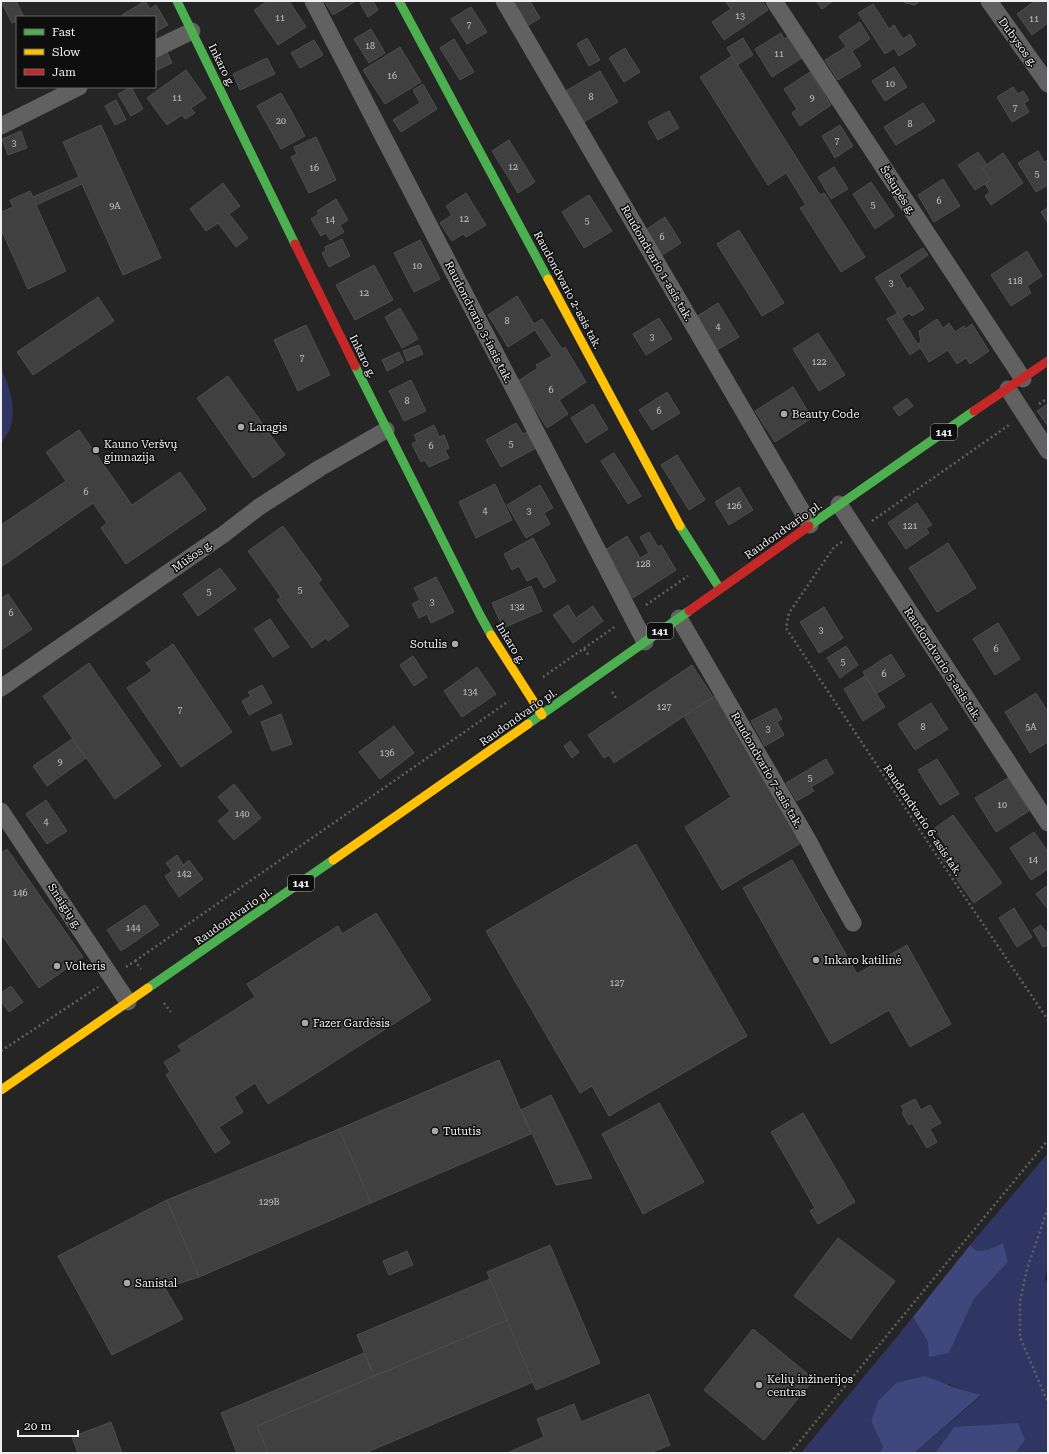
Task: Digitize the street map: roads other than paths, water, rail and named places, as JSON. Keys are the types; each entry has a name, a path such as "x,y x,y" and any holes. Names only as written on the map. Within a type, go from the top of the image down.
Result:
{"street":[{"name":"Inkaro g.","path":"177,1 386,430 480,615 503,655 542,715"},
{"name":"Raudondvario 3-iasis tak.","path":"313,1 645,642"},
{"name":"Raudondvario 2-asis tak.","path":"399,1 681,527 720,589"},
{"name":"Raudondvario 1-asis tak.","path":"504,1 810,525"},
{"name":"Šešupės g.","path":"774,1 1023,379"},
{"name":"Dubysos g.","path":"991,2 1048,84"},
{"path":"156,49 192,31"},
{"path":"1,126 77,88"},
{"name":"Raudondvario pl.","path":"1,1090 542,715 840,504 1048,361"},
{"path":"1008,389 1048,451"},
{"name":"Mūšos g.","path":"1,688 224,534 259,507 320,468 386,430"},
{"name":"Raudondvario 5-asis tak.","path":"840,504 1048,822"},
{"name":"Raudondvario 7-asis tak.","path":"679,618 808,840 828,880 853,923"},
{"name":"Snaigių g.","path":"1,811 128,1002"}],"place":[{"name":"Beauty Code","path":"784,414"},
{"name":"Laragis","path":"241,427"},
{"name":"Kauno Veršvų gimnazija","path":"96,450"},
{"name":"Sotulis","path":"455,644"},
{"name":"Inkaro katilinė","path":"816,960"},
{"name":"Volteris","path":"57,966"},
{"name":"Fazer Gardėsis","path":"305,1023"},
{"name":"Tututis","path":"435,1131"},
{"name":"Sanistal","path":"127,1283"},
{"name":"Kelių inžinerijos centras","path":"759,1385"}]}
